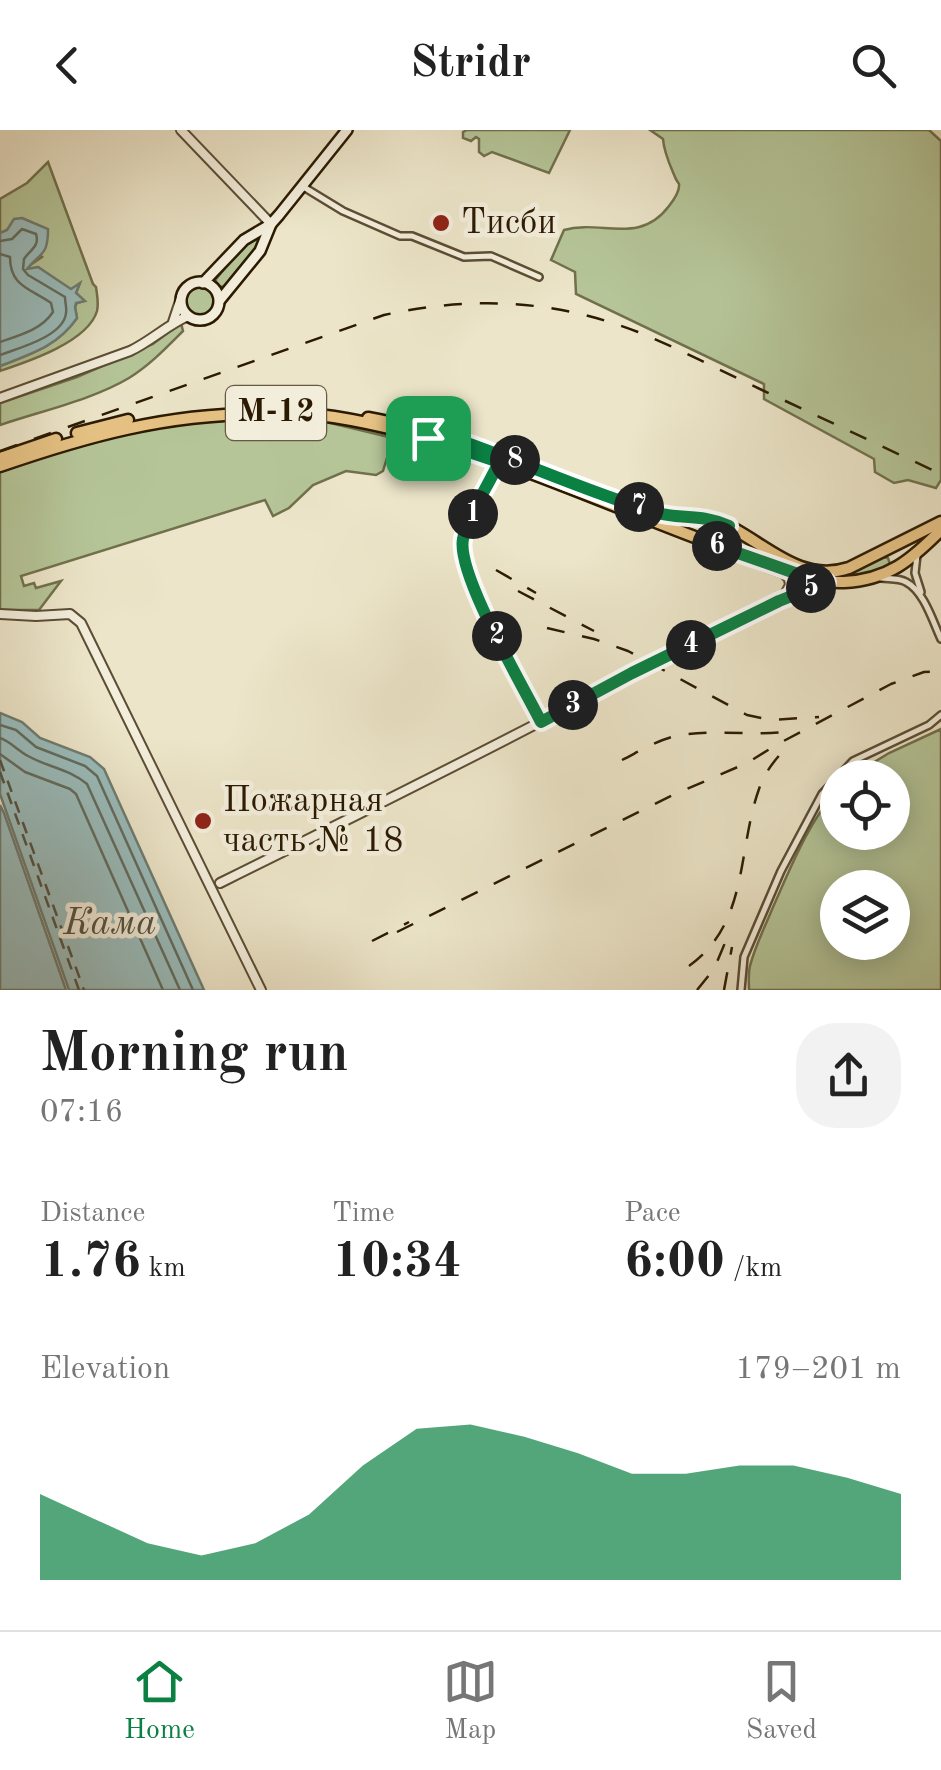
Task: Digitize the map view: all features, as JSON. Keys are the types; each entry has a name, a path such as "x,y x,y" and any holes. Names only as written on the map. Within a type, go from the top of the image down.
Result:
{"main road":[{"path":"270,224 260,251 220,300 217,311 210,318 198,320 188,316 182,308 182,295 188,286 203,282 244,240 270,224 348,130"},
{"path":"203,282 213,287 220,300"},
{"name":"М-12","path":"0,462 155,421 201,416 315,415 429,434 657,513 706,518 729,526 782,560 817,572 841,571 941,522"},
{"name":"М-12","path":"447,440 718,546 827,582 852,582 889,574 941,530"},
{"path":"718,546 711,540 710,531 718,525 729,526"},
{"path":"878,555 886,553 894,561 889,574"}],"street":[{"path":"181,130 270,224"},
{"path":"302,186 400,236 412,236 464,258 491,256 539,277"},
{"path":"258,232 262,222 259,212"},
{"path":"173,322 182,295"},
{"path":"0,398 130,351 188,316"},
{"path":"499,462 465,528 462,554 474,588 541,722"},
{"path":"918,553 914,572 924,605"},
{"path":"777,568 786,574 790,585 779,601"},
{"path":"873,578 905,581 916,590 941,639"},
{"path":"216,896 220,883 632,673 779,601 827,582"},
{"path":"0,614 70,614 82,622 261,990"},
{"path":"741,990 744,957 781,871 822,794 854,760 929,725 941,715"},
{"path":"209,879 220,883"}],"green space":[{"path":"467,130 570,130 549,173 492,152 484,156 479,152 479,139 463,138"},
{"path":"650,130 929,130 941,141 941,480 936,488 908,480 894,483 875,472 874,459 764,399 764,384 576,294 575,272 551,260 564,230 645,225 669,206 677,193 679,184 663,139"},
{"path":"48,162 96,287 97,311 82,332 69,341 0,371 0,366 61,336 77,318 77,303 84,301 76,293 79,285 71,290 38,267 27,270 42,257 7,230 0,233 0,199 27,183"},
{"path":"260,236 254,255 224,287 216,286 216,279 245,244"},
{"path":"200,287 211,291 215,302 211,313 200,317 189,313 185,302 189,291"},
{"path":"181,323 183,331 151,362 115,386 0,425 0,403 77,377 153,344"},
{"path":"253,419 322,421 393,438 383,471 376,475 346,471 313,485 289,508 273,516 265,500 21,576 24,586 34,583 36,588 61,581 39,610 0,610 0,472 135,431"},
{"path":"723,528 807,573 882,557 888,558 890,564 887,569 845,580 801,574 721,543 716,534"},
{"path":"941,729 941,990 749,990 752,959 794,861 820,814 820,850 910,850 910,760 878,760"}],"water":[{"path":"22,218 48,229 43,253 27,269 38,267 71,289 80,283 76,293 85,301 76,303 77,318 61,336 0,366 0,233 14,219"},
{"name":"Кама","path":"0,713 22,722 40,738 90,757 104,769 204,990 69,990 0,794"},
{"name":"Кама","path":"0,805 4,813 66,990 0,990"}],"ferry route":[{"path":"0,760 84,990"},
{"path":"0,772 79,990"}],"railway":[{"path":"0,451 384,315 481,303 543,307 638,332 941,474"},
{"path":"496,570 536,593"},
{"path":"518,591 594,631"},
{"path":"547,628 628,651 747,715 770,720 819,717"},
{"path":"397,932 673,795 747,763 891,684 924,672 941,671"},
{"path":"622,760 686,734 791,731"},
{"path":"689,966 722,929 738,885 759,789 790,744"},
{"path":"372,941 409,922"},
{"path":"697,990 714,969 730,931"},
{"path":"724,990 732,947"}],"place":[{"name":"Тисби","path":"441,223"},
{"name":"Пожарная часть № 18","path":"203,821"}],"route":[{"path":"429,430 448,436 657,513 716,521 729,526 718,525 710,531 711,540 718,546 827,582 779,601 541,722 474,588 462,554 465,528 499,462 428,438 434,435 429,430"}]}
